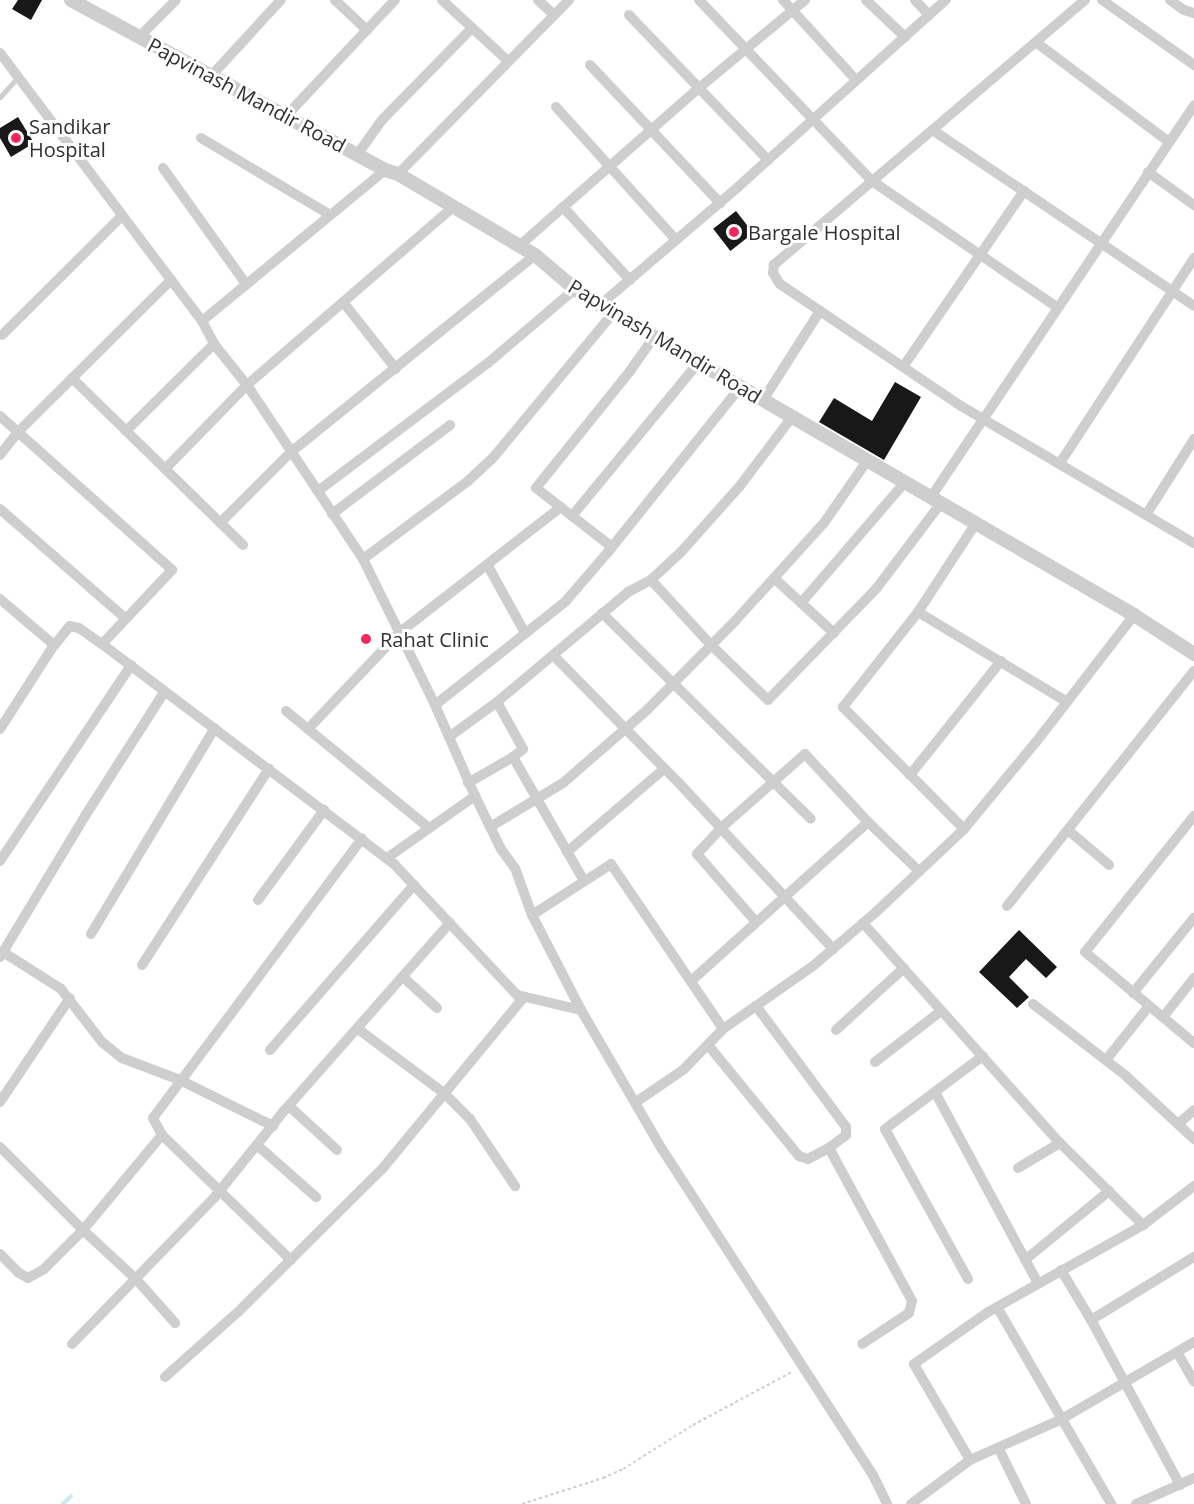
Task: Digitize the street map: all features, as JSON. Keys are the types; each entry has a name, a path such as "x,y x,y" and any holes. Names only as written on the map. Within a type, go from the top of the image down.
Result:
{"street":[{"name":"Papvinash Mandir Road","path":"71,0 453,207 534,255 575,289 613,313 1134,615 1194,654"},
{"path":"139,37 176,0"},
{"path":"335,0 367,30"},
{"path":"286,116 395,0"},
{"path":"442,0 508,62"},
{"path":"538,0 554,15"},
{"path":"202,321 330,215 392,172 508,62 569,0"},
{"path":"699,0 872,181 1057,307"},
{"path":"783,0 856,80"},
{"path":"519,246 699,88 805,0"},
{"path":"866,0 905,37"},
{"path":"915,0 929,15"},
{"path":"600,305 720,203 946,0"},
{"path":"1085,0 774,265 773,273 780,284 983,419 1194,543"},
{"path":"1102,0 1194,65"},
{"path":"1170,0 1184,10 1194,13"},
{"path":"211,76 277,1"},
{"path":"629,15 768,160"},
{"path":"357,154 382,120 472,28"},
{"path":"1036,43 1169,142"},
{"path":"0,53 202,321 214,344 247,385 363,559 435,705 468,783 514,868 532,915 581,1010 662,1149 873,1475 887,1504"},
{"path":"590,65 720,203"},
{"path":"651,580 711,645 768,700 893,570 983,419 1194,105"},
{"path":"556,107 676,240"},
{"path":"934,130 1194,306"},
{"path":"201,138 330,215"},
{"path":"163,168 246,284"},
{"path":"1148,172 1194,205"},
{"path":"903,367 982,256 1024,191"},
{"path":"165,469 247,385 453,207"},
{"path":"563,207 630,280"},
{"path":"2,335 122,216"},
{"path":"220,523 291,452 534,255"},
{"path":"1060,463 1194,258"},
{"path":"0,455 18,432 171,280"},
{"path":"318,491 488,363 575,289"},
{"path":"343,302 396,369"},
{"path":"763,400 820,311"},
{"path":"363,559 468,481 492,459 613,313"},
{"path":"612,547 536,488 630,371 654,337"},
{"path":"126,430 214,344"},
{"path":"572,516 698,363"},
{"path":"72,378 243,545"},
{"path":"435,705 565,602 740,387"},
{"path":"0,416 172,570 102,644"},
{"path":"449,736 497,702 628,592 651,580 681,552 739,487 792,417"},
{"path":"332,514 450,425"},
{"path":"1146,515 1194,439"},
{"path":"490,827 563,783 673,683 774,579 824,523 867,461"},
{"path":"801,603 905,482"},
{"path":"308,729 399,633 561,507"},
{"path":"0,509 126,619"},
{"path":"964,829 843,707 918,612 976,524"},
{"path":"488,566 525,633"},
{"path":"774,579 834,633"},
{"path":"0,599 54,645"},
{"path":"918,612 1067,702"},
{"path":"602,613 811,819"},
{"path":"636,1102 683,1070 723,1029 832,949 964,829 1134,615"},
{"path":"0,729 54,645 70,626 79,628 387,858 517,995 581,1010"},
{"path":"554,655 721,828 832,949"},
{"path":"910,775 1001,662"},
{"path":"0,861 131,665"},
{"path":"1007,906 1194,671"},
{"path":"165,691 85,816 1,955 36,972 70,998 102,1042 122,1058 180,1080 273,1126"},
{"path":"468,783 513,757 523,748 497,702"},
{"path":"286,711 429,828"},
{"path":"91,934 215,728"},
{"path":"756,922 697,854 721,828 805,754 868,822 919,871"},
{"path":"513,757 584,881"},
{"path":"142,965 269,769"},
{"path":"567,852 664,769"},
{"path":"387,858 475,796"},
{"path":"258,900 324,810"},
{"path":"1194,816 1085,952 1194,1043"},
{"path":"691,981 868,822"},
{"path":"1068,830 1109,865"},
{"path":"291,1260 162,1135 153,1118 362,839"},
{"path":"532,915 611,864 723,1029"},
{"path":"270,1050 414,885"},
{"path":"1133,993 1194,918"},
{"path":"72,1344 220,1189 289,1106 450,923"},
{"path":"863,923 1060,1143 1143,1225"},
{"path":"836,1030 904,968"},
{"path":"403,977 437,1008"},
{"path":"1163,1017 1194,978"},
{"path":"165,1377 291,1260 383,1168 524,997"},
{"path":"0,1102 70,998"},
{"path":"1033,1004 1106,1060 1194,1139"},
{"path":"708,1045 799,1156 808,1159 829,1148 846,1135 846,1127 756,1006"},
{"path":"1106,1060 1149,1006"},
{"path":"875,1062 941,1011"},
{"path":"358,1029 444,1093 470,1119 515,1186"},
{"path":"968,1279 885,1129 983,1056"},
{"path":"935,1092 1038,1283"},
{"path":"289,1106 337,1150"},
{"path":"1178,1124 1194,1110"},
{"path":"0,1254 19,1273 28,1278 44,1269 82,1230 162,1135"},
{"path":"1018,1168 1060,1143"},
{"path":"257,1145 316,1197"},
{"path":"0,1147 82,1230 136,1279 175,1323"},
{"path":"829,1148 912,1301 909,1313 862,1344"},
{"path":"970,1460 914,1364 997,1307 1143,1225 1194,1186"},
{"path":"1025,1260 1109,1191"},
{"path":"1091,1320 1194,1257"},
{"path":"1061,1270 1091,1320 1180,1485"},
{"path":"997,1307 1060,1420 1111,1504"},
{"path":"911,1504 970,1460 1060,1420 1194,1342"},
{"path":"1177,1352 1194,1382"},
{"path":"999,1449 1026,1504"},
{"path":"1136,1504 1194,1478"}],"lane":[{"path":"0,97 18,77"}],"path":[{"path":"522,1504 603,1478 623,1469 693,1425 802,1366"}],"building":[{"path":"18,0 42,0 31,20 12,9"},
{"path":"18,117 34,143 11,157 0,138 0,128"},
{"path":"736,211 753,233 730,251 713,229"},
{"path":"895,382 921,397 884,460 819,422 834,398 872,421"},
{"path":"1019,930 1057,967 1046,978 1026,959 1009,977 1029,997 1017,1008 979,972"}],"waterway":[{"path":"63,1504 71,1496"}],"place":[{"name":"Sandikar Hospital","path":"16,138"},
{"name":"Bargale Hospital","path":"734,232"},
{"name":"Rahat Clinic","path":"366,639"}]}
